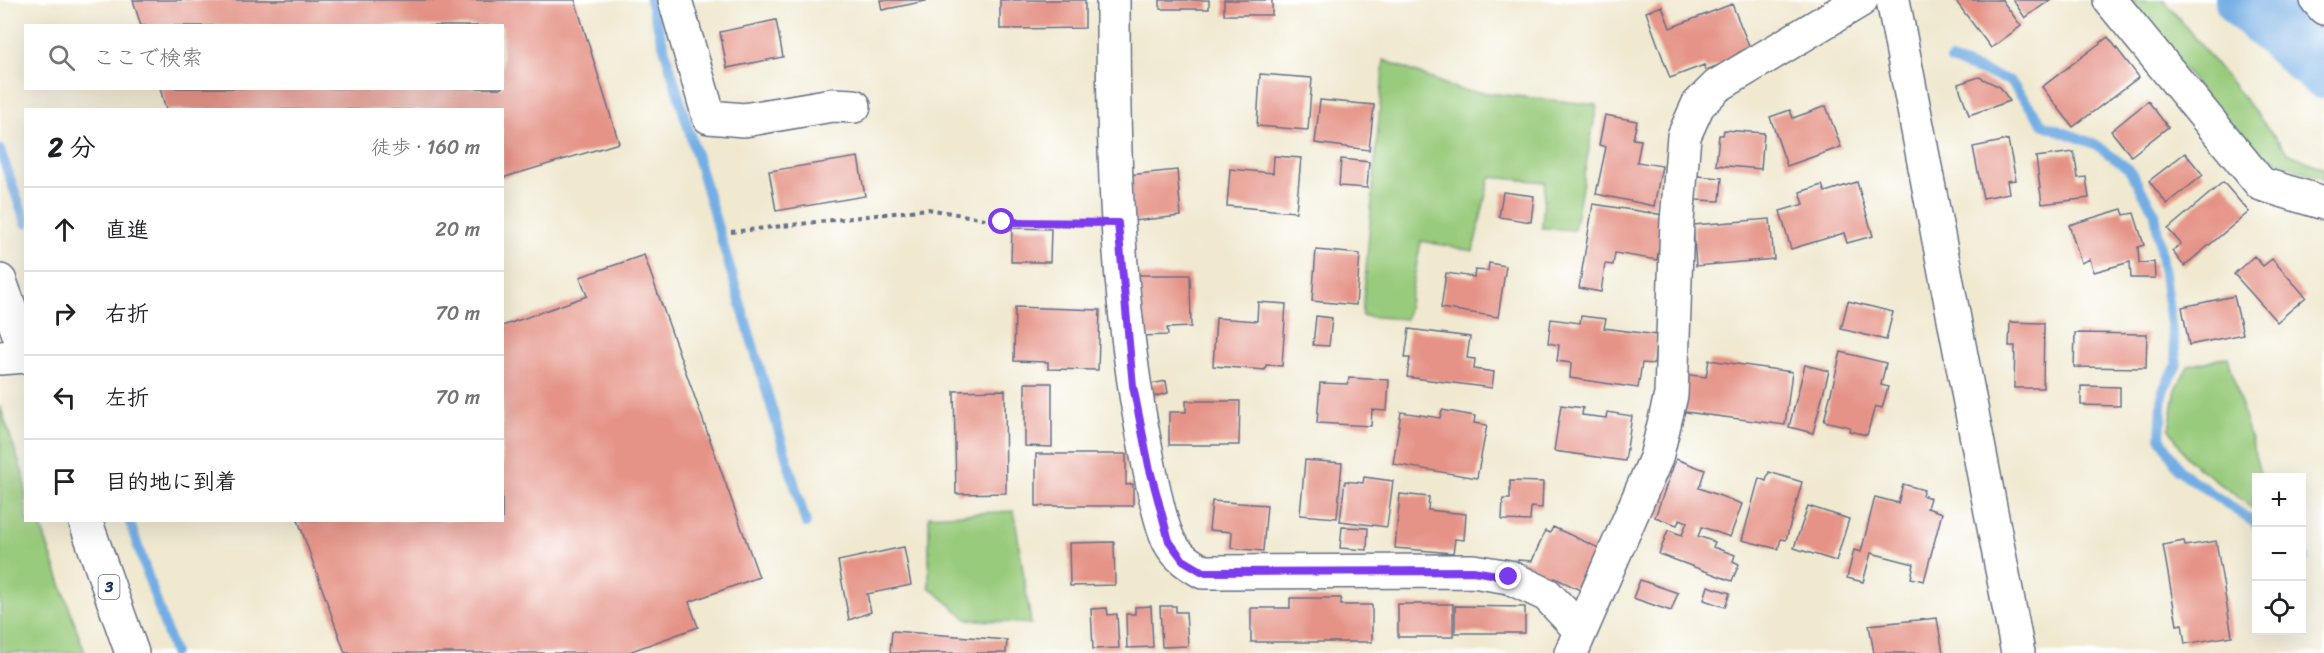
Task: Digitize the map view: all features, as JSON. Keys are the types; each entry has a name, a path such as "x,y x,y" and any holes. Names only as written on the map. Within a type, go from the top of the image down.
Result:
{"main road":[{"path":"675,0 709,117 744,120 832,105 854,106"},
{"path":"1113,0 1118,223 1133,386 1149,466 1169,541 1183,560 1203,572 1473,571 1509,577 1547,595 1576,642"},
{"path":"1576,642 1656,458 1671,395 1677,221 1684,136 1698,105 1717,86 1861,0"},
{"path":"1893,0 2018,653"},
{"path":"2110,0 2261,184 2324,203"},
{"path":"2318,0 2324,8"},
{"path":"0,281 24,349"},
{"path":"0,358 24,355"},
{"name":"3","path":"86,522 132,653"}],"path":[{"path":"731,232 928,209 1002,222 1118,223"}],"green space":[{"path":"2128,0 2164,0 2288,153 2324,169 2324,180 2246,147"},
{"path":"1384,60 1460,90 1597,105 1574,230 1542,228 1545,182 1490,177 1473,251 1421,241 1406,319 1362,316"},
{"path":"2228,357 2260,473 2252,473 2252,508 2189,460 2169,429 2176,389 2188,366"},
{"path":"0,406 24,477 24,522 39,522 85,653 0,653"},
{"path":"1014,511 1031,624 967,619 929,587 929,516"}],"building":[{"path":"133,0 575,0 619,143 504,177 504,108 165,108 161,90 504,90 504,24 140,24"},
{"path":"880,0 926,0 926,1 882,10"},
{"path":"1000,0 1085,0 1085,28 1000,29"},
{"path":"1160,0 1209,0 1209,9 1160,9"},
{"path":"1224,0 1272,0 1272,15 1224,15"},
{"path":"1955,0 2002,0 2021,26 1991,48"},
{"path":"2013,0 2050,0 2025,18"},
{"path":"1732,4 1750,48 1738,53 1740,57 1706,70 1704,65 1670,78 1646,12 1662,6 1670,28"},
{"path":"776,20 783,57 727,68 720,32"},
{"path":"2108,37 2139,77 2073,127 2042,87"},
{"path":"1260,74 1312,78 1308,130 1257,126"},
{"path":"1979,77 2000,87 2010,101 1969,115 1958,84"},
{"path":"1320,100 1374,105 1369,150 1315,143"},
{"path":"2148,101 2168,127 2131,156 2111,131"},
{"path":"1826,106 1841,147 1787,166 1770,117 1790,110 1793,118"},
{"path":"1605,115 1637,121 1633,139 1641,140 1637,162 1662,166 1654,206 1596,194 1606,147 1599,145"},
{"path":"1724,130 1764,133 1761,169 1716,165 1719,135 1723,135"},
{"path":"2008,140 2016,180 2007,181 2009,193 1983,198 1973,147"},
{"path":"2074,152 2078,178 2086,177 2089,198 2042,204 2036,157"},
{"path":"2185,153 2203,175 2167,204 2149,181"},
{"path":"1274,156 1301,158 1296,212 1227,206 1230,169 1273,173"},
{"path":"858,157 865,196 776,211 769,171"},
{"path":"1341,159 1369,162 1367,188 1339,186"},
{"path":"1177,170 1181,216 1133,221 1129,175"},
{"path":"1697,176 1722,178 1720,201 1695,200"},
{"path":"1857,182 1873,236 1847,243 1844,233 1791,249 1780,211 1804,204 1800,192 1822,185 1825,192"},
{"path":"2223,182 2249,212 2184,266 2172,251 2181,244 2168,229"},
{"path":"1503,192 1534,196 1531,222 1499,217"},
{"path":"1593,204 1664,215 1657,260 1615,253 1613,265 1605,264 1601,292 1579,288"},
{"path":"2122,209 2124,215 2134,213 2144,245 2138,247 2139,263 2154,262 2155,278 2131,278 2130,262 2094,272 2090,259 2081,263 2069,225"},
{"path":"1770,219 1774,259 1696,266 1693,225"},
{"path":"1012,228 1051,229 1050,262 1011,262"},
{"path":"1316,250 1360,254 1356,305 1312,301"},
{"path":"644,255 759,577 689,602 698,627 626,653 345,653 299,522 504,522 504,325 587,296 580,277"},
{"path":"2254,256 2263,266 2272,259 2306,297 2277,322 2234,274"},
{"path":"1489,263 1506,266 1498,317 1441,308 1446,273 1474,277 1475,270 1488,271"},
{"path":"1139,275 1190,275 1191,327 1167,328 1168,335 1140,336"},
{"path":"2234,296 2243,334 2189,345 2182,307"},
{"path":"1848,301 1893,312 1886,340 1841,329"},
{"path":"1258,302 1286,304 1282,366 1266,365 1265,370 1213,366 1216,318 1257,321"},
{"path":"1015,307 1100,310 1098,370 1048,369 1048,362 1014,361"},
{"path":"1316,316 1332,318 1329,346 1313,345"},
{"path":"1581,316 1606,319 1604,328 1657,335 1654,364 1642,363 1638,388 1570,378 1571,363 1557,361 1559,345 1548,343 1551,319 1580,323"},
{"path":"2010,322 2044,323 2043,388 2014,388 2015,346 2009,346"},
{"path":"1409,329 1470,337 1467,358 1475,359 1474,369 1494,372 1492,388 1407,377 1410,358 1405,358"},
{"path":"2075,333 2147,334 2146,368 2074,367"},
{"path":"1841,352 1886,363 1881,385 1888,387 1882,408 1875,406 1867,435 1849,431 1850,427 1824,421"},
{"path":"1709,360 1792,372 1785,425 1678,411 1683,374 1706,377"},
{"path":"1805,365 1829,371 1813,433 1789,427"},
{"path":"1349,378 1389,380 1387,411 1372,410 1371,426 1317,423 1320,383 1348,384"},
{"path":"1166,381 1168,393 1149,398 1146,385"},
{"path":"1025,383 1052,383 1052,447 1025,446"},
{"path":"2081,386 2120,387 2120,406 2081,405"},
{"path":"1005,390 1006,493 956,494 954,391"},
{"path":"1186,401 1240,401 1239,445 1169,445 1169,412 1186,412"},
{"path":"1561,405 1583,408 1582,415 1606,418 1607,412 1632,416 1625,461 1554,451"},
{"path":"1442,410 1475,416 1474,423 1487,425 1477,478 1393,464 1401,412 1440,418"},
{"path":"1036,454 1126,454 1126,485 1133,484 1133,506 1036,506"},
{"path":"1676,459 1705,470 1699,488 1742,504 1730,537 1702,527 1698,536 1715,542 1713,547 1735,555 1733,561 1739,564 1732,581 1659,554 1668,530 1682,535 1687,522 1680,519 1677,525 1655,517"},
{"path":"1305,460 1342,463 1337,518 1300,515"},
{"path":"1769,472 1802,482 1786,540 1781,539 1778,549 1742,540 1759,478 1766,481"},
{"path":"1364,477 1393,481 1387,527 1340,521 1345,481 1363,483"},
{"path":"1510,481 1543,482 1542,508 1531,507 1530,521 1502,520 1503,499 1510,499"},
{"path":"1903,484 1924,490 1922,495 1930,498 1927,508 1942,513 1924,581 1911,578 1914,564 1871,553 1863,582 1847,578 1854,550 1861,552 1875,497 1898,503"},
{"path":"1400,494 1429,497 1428,510 1466,514 1464,540 1455,539 1453,553 1395,548"},
{"path":"1212,501 1267,505 1263,551 1231,548 1232,532 1209,530"},
{"path":"1808,506 1849,519 1836,561 1794,548"},
{"path":"1342,527 1368,528 1367,550 1340,548"},
{"path":"1553,527 1599,548 1580,590 1555,578 1553,583 1517,570 1518,560 1532,561 1545,531 1550,533"},
{"path":"2184,541 2185,546 2216,541 2232,636 2185,644 2182,624 2177,625 2163,545"},
{"path":"1114,542 1115,585 1070,586 1069,543"},
{"path":"904,547 911,585 867,594 871,612 849,620 838,561"},
{"path":"1640,580 1678,593 1671,611 1633,598"},
{"path":"1708,586 1730,593 1725,607 1704,600"},
{"path":"1290,598 1341,598 1341,605 1372,605 1372,642 1251,642 1251,608 1290,608"},
{"path":"1398,604 1453,604 1453,637 1398,637"},
{"path":"1151,606 1153,647 1127,648 1126,614 1135,614 1135,607"},
{"path":"1160,606 1176,606 1176,612 1186,612 1188,646 1162,647"},
{"path":"1455,606 1525,607 1525,633 1455,633"},
{"path":"1107,608 1108,615 1117,614 1119,648 1093,649 1091,609"},
{"path":"1937,618 1943,653 1874,653 1869,625"},
{"path":"892,631 1007,640 1006,653 890,653"}],"waterway":[{"path":"650,0 806,523"},
{"path":"2244,0 2324,70"},
{"path":"1951,60 2010,81 2044,125 2095,144 2129,169 2155,213 2177,365 2163,390 2160,437 2180,471 2252,521"},
{"path":"0,150 24,217"},
{"path":"130,522 174,653"}],"route":[{"path":"1002,222 1118,223 1133,386 1149,466 1169,541 1183,560 1203,572 1473,571 1509,577"}]}
